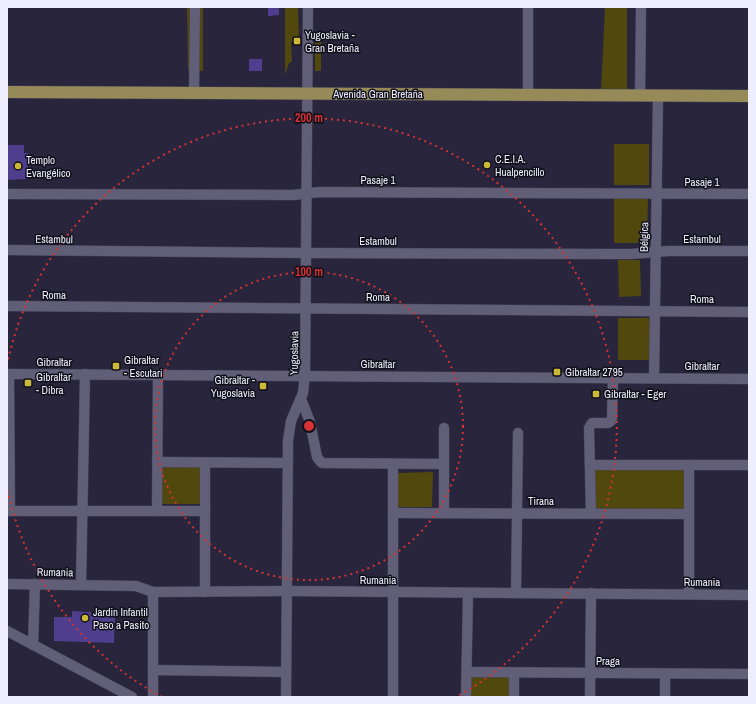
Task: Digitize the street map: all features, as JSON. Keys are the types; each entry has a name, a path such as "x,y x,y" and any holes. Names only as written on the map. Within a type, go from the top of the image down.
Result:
{"main road":[{"name":"Avenida Gran Bretaña","path":"7,92 749,96"}],"street":[{"path":"194,7 194,93"},
{"name":"Yugoslavia","path":"286,697 288,442 289,431 294,414 301,399 306,376 308,7"},
{"path":"528,7 528,95"},
{"path":"640,7 640,96"},
{"name":"Bélgica","path":"654,378 658,96"},
{"name":"Pasaje 1","path":"7,194 292,195 325,192 749,194"},
{"name":"Estambul","path":"7,250 624,254 668,251 749,251"},
{"name":"Roma","path":"7,306 749,312"},
{"path":"8,374 8,511 205,511"},
{"name":"Gibraltar","path":"8,374 749,379"},
{"path":"81,585 85,374"},
{"path":"157,511 158,375"},
{"path":"591,513 589,428 592,423 608,423 611,421 613,378"},
{"path":"301,399 310,422 317,457 320,461 326,463 444,464"},
{"path":"444,428 444,513"},
{"path":"516,593 518,433"},
{"path":"157,462 288,463"},
{"path":"205,592 206,463"},
{"path":"393,464 393,697"},
{"path":"590,465 749,465"},
{"path":"689,465 689,594"},
{"name":"Tirana","path":"393,513 689,514"},
{"name":"Rumania","path":"7,584 136,586 153,592 287,591 749,594"},
{"path":"33,645 35,584"},
{"path":"153,592 153,697"},
{"path":"466,697 468,593"},
{"path":"590,697 591,593"},
{"path":"7,631 132,697"},
{"path":"153,670 286,672"},
{"name":"Praga","path":"467,672 749,674"},
{"path":"514,673 514,697"},
{"path":"664,697 665,674"}],"shaded area":[{"path":"187,7 203,7 203,71 188,70"},
{"path":"285,7 298,7 299,42 291,42 292,62 289,63 285,75"},
{"path":"605,7 627,7 627,91 601,91"},
{"path":"315,33 321,33 321,71 315,71"},
{"path":"614,144 649,144 649,185 614,185"},
{"path":"614,198 648,198 647,243 614,243"},
{"path":"618,260 640,260 641,296 619,297"},
{"path":"618,318 653,318 652,360 618,360"},
{"path":"160,466 202,467 202,504 160,504"},
{"path":"595,467 685,468 684,511 594,509"},
{"path":"433,472 432,507 397,507 397,473"},
{"path":"468,676 509,677 509,697 467,697"}],"building":[{"path":"268,7 279,7 279,15 268,16"},
{"path":"249,59 262,59 262,71 249,71"},
{"name":"Templo Evangélico","path":"7,145 24,145 24,153 28,153 28,179 7,180"},
{"path":"72,611 91,612 91,616 115,617 114,643 54,641 54,617 72,617"}],"place":[{"name":"Yugoslavia - Gran Bretaña","path":"297,41"},
{"name":"C.E.I.A. Hualpencillo","path":"487,165"},
{"name":"Templo Evangélico","path":"18,166"},
{"name":"Gibraltar - Escutari","path":"116,366"},
{"name":"Gibraltar 2795","path":"557,372"},
{"name":"Gibraltar - Dibra","path":"28,383"},
{"name":"Gibraltar - Yugoslavia","path":"263,386"},
{"name":"Gibraltar - Eger","path":"596,394"},
{"name":"Jardin Infantil Paso a Pasito","path":"85,618"}]}
